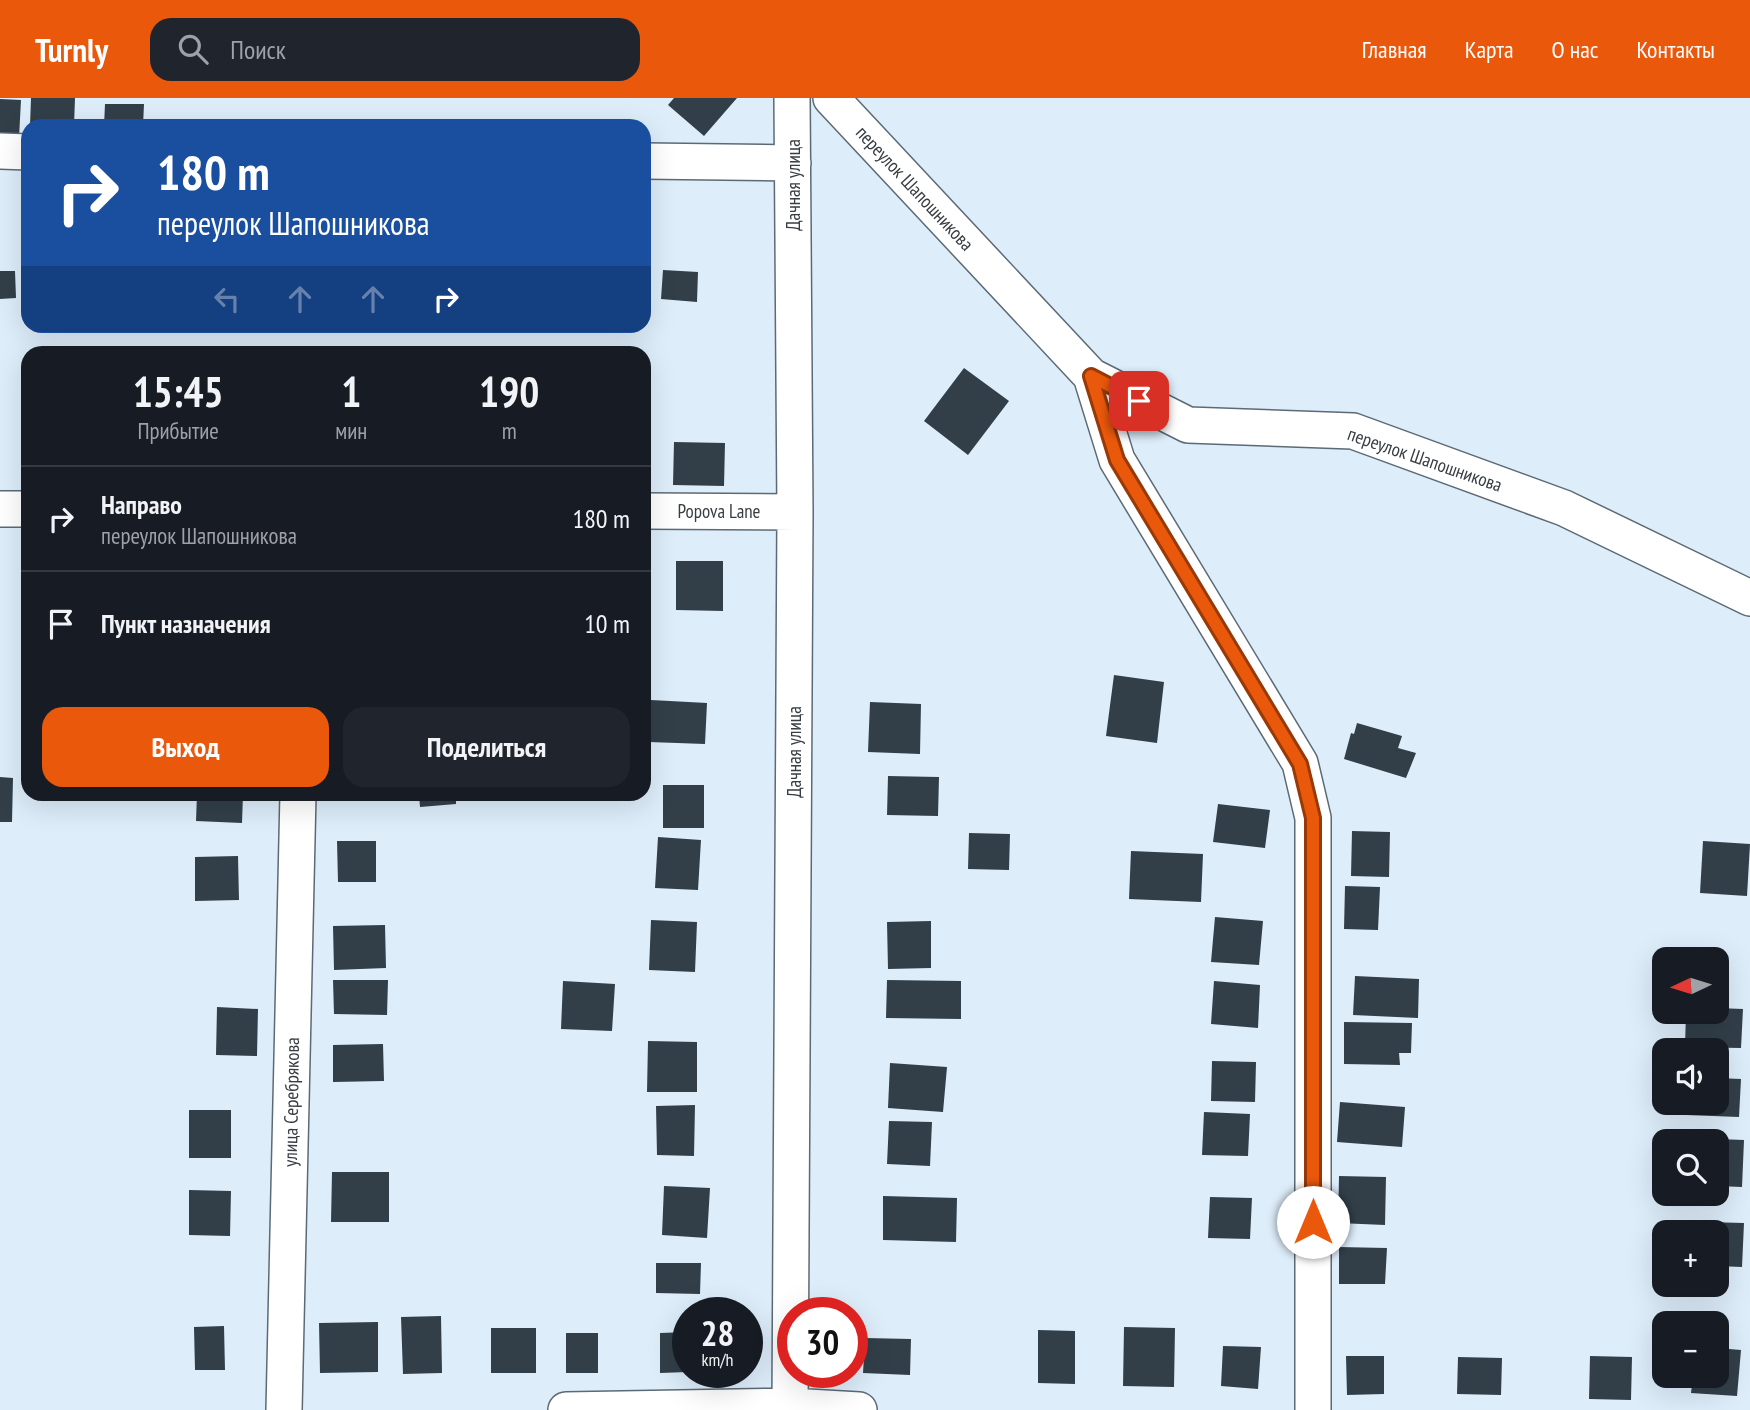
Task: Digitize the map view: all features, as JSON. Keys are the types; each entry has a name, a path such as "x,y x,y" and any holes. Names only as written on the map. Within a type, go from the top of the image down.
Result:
{"street":[{"name":"Дачная улица","path":"790,1408 795,512 792,98"},
{"name":"переулок Шапошникова","path":"831,98 1091,376 1188,425 1353,431 1564,508 1750,597"},
{"path":"0,151 21,152"},
{"path":"651,161 793,163"},
{"path":"1091,376 1117,460 1300,764 1313,818 1313,1410"},
{"path":"0,509 21,509"},
{"name":"Popova Lane","path":"651,511 795,512"},
{"name":"улица Серебрякова","path":"284,1410 298,801"},
{"path":"566,1410 859,1410"}],"building":[{"path":"31,98 75,98 74,119 30,119"},
{"path":"674,98 737,98 704,136 668,105"},
{"path":"0,99 21,100 19,138 0,137"},
{"path":"105,104 144,104 143,119 104,119"},
{"path":"663,270 698,272 697,302 661,299"},
{"path":"0,271 15,271 16,298 0,299"},
{"path":"964,368 1009,401 968,455 924,421"},
{"path":"674,442 725,443 724,486 673,485"},
{"path":"676,561 723,561 723,611 676,610"},
{"path":"1114,675 1164,682 1157,743 1106,736"},
{"path":"651,700 707,703 705,744 651,742"},
{"path":"870,702 921,704 920,754 868,752"},
{"path":"1357,723 1402,736 1398,748 1416,753 1406,778 1344,759 1351,733 1354,734"},
{"path":"888,776 939,777 938,816 887,815"},
{"path":"0,777 13,778 12,822 0,822"},
{"path":"663,785 704,785 704,828 663,828"},
{"path":"197,801 243,801 242,823 196,821"},
{"path":"420,801 456,801 456,804 420,807"},
{"path":"1218,804 1270,810 1265,848 1213,842"},
{"path":"1352,831 1390,832 1389,877 1351,876"},
{"path":"969,833 1010,834 1009,870 968,869"},
{"path":"658,837 701,840 698,890 655,888"},
{"path":"337,841 376,841 376,882 338,882"},
{"path":"1703,841 1750,844 1747,896 1700,893"},
{"path":"1131,851 1203,854 1201,902 1129,899"},
{"path":"238,856 239,900 195,901 195,857"},
{"path":"1345,886 1380,887 1378,930 1344,929"},
{"path":"1215,917 1263,921 1259,965 1211,962"},
{"path":"651,920 697,922 695,972 649,970"},
{"path":"931,921 931,968 888,969 887,922"},
{"path":"385,925 386,968 334,970 333,926"},
{"path":"1355,976 1419,979 1418,1018 1353,1015"},
{"path":"333,980 388,980 387,1015 334,1014"},
{"path":"887,980 961,981 961,1019 886,1018"},
{"path":"563,981 615,984 612,1031 561,1029"},
{"path":"1214,981 1260,985 1258,1028 1211,1024"},
{"path":"217,1007 258,1009 257,1056 216,1055"},
{"path":"1729,1008 1743,1009 1741,1048 1729,1048 1729,1038 1685,1038 1686,1024 1729,1024"},
{"path":"1344,1022 1412,1023 1411,1053 1399,1053 1400,1065 1344,1064"},
{"path":"648,1041 697,1042 697,1092 647,1092"},
{"path":"383,1044 384,1081 333,1082 333,1045"},
{"path":"1212,1061 1256,1062 1255,1102 1211,1101"},
{"path":"890,1063 947,1067 943,1112 888,1108"},
{"path":"1729,1078 1741,1079 1739,1117 1686,1115 1729,1115"},
{"path":"1340,1102 1405,1107 1402,1147 1337,1142"},
{"path":"695,1105 694,1156 657,1155 656,1106"},
{"path":"189,1110 231,1110 231,1158 189,1158"},
{"path":"1204,1112 1250,1114 1248,1156 1202,1155"},
{"path":"889,1121 932,1122 930,1166 887,1164"},
{"path":"1729,1139 1744,1140 1742,1187 1729,1186"},
{"path":"332,1172 389,1172 389,1222 331,1222"},
{"path":"1339,1176 1386,1177 1385,1225 1338,1223"},
{"path":"664,1186 710,1188 707,1238 662,1235"},
{"path":"189,1190 231,1191 230,1236 189,1235"},
{"path":"883,1196 957,1198 956,1242 883,1240"},
{"path":"1210,1197 1252,1198 1250,1239 1208,1238"},
{"path":"1729,1223 1744,1223 1742,1267 1729,1266"},
{"path":"1339,1247 1387,1248 1385,1284 1339,1284"},
{"path":"656,1263 701,1263 700,1294 656,1293"},
{"path":"441,1316 442,1373 403,1374 401,1317"},
{"path":"378,1322 378,1372 320,1373 319,1323"},
{"path":"224,1326 225,1370 195,1370 194,1327"},
{"path":"1124,1327 1175,1328 1174,1387 1123,1386"},
{"path":"491,1328 536,1328 536,1373 491,1373"},
{"path":"1038,1330 1075,1331 1075,1384 1038,1383"},
{"path":"566,1333 598,1333 598,1373 566,1373"},
{"path":"660,1333 672,1333 672,1373 660,1373"},
{"path":"868,1338 911,1339 910,1375 868,1373"},
{"path":"1223,1346 1261,1347 1258,1389 1221,1386"},
{"path":"1729,1349 1741,1350 1737,1396 1691,1393 1692,1388 1729,1388"},
{"path":"1346,1356 1384,1356 1384,1394 1347,1395"},
{"path":"1590,1356 1632,1357 1631,1400 1589,1399"},
{"path":"1458,1357 1502,1358 1501,1395 1457,1394"}],"route":[{"path":"1139,401 1091,376 1117,460 1300,764 1313,818 1313,1222"}]}
